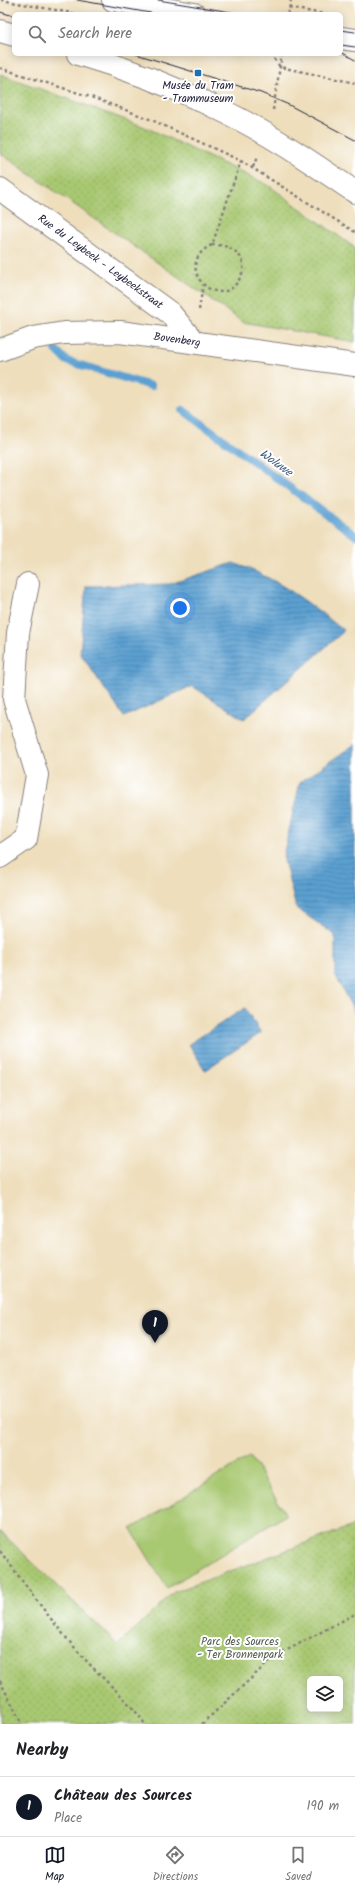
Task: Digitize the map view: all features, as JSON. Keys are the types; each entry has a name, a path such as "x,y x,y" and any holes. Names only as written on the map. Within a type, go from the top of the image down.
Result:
{"main road":[{"path":"113,0 182,12"},
{"path":"0,31 12,34"},
{"path":"343,38 355,40"},
{"path":"85,56 170,86 218,108 267,135 355,192"},
{"name":"Rue du Leybeek - Leybeekstraat","path":"0,189 170,313 194,342"},
{"name":"Bovenberg","path":"0,350 33,338 64,333 120,332 355,365"},
{"path":"0,857 26,839 37,775 14,698 18,633 28,584"}],"path":[{"path":"0,0 66,12"},
{"path":"289,12 291,0"},
{"path":"290,8 313,12"},
{"path":"272,56 280,67 355,83"},
{"path":"280,67 282,56"},
{"path":"0,68 91,97 145,118 241,161 355,232"},
{"path":"212,245 220,244 230,247 241,259 243,273 238,283 232,288 220,292 212,291 203,285 198,279 196,271 197,261 200,254 212,245 241,161"},
{"path":"0,1551 63,1634 137,1712 145,1724"},
{"path":"202,1724 274,1658 355,1614"},
{"path":"0,1682 22,1724"}],"green space":[{"path":"0,74 145,127 268,185 355,248 355,342 243,322 0,153"},
{"path":"250,1456 286,1515 167,1588 131,1529"},
{"name":"Parc des Sources - Ter Bronnenpark","path":"355,1525 355,1724 0,1724 0,1531 118,1645 174,1592"}],"water":[{"path":"233,563 278,583 305,601 344,631 244,719 192,686 124,717 80,653 86,586 170,584"},
{"path":"355,744 355,1013 335,975 335,935 296,908 283,856 300,782"},
{"path":"245,1008 261,1033 205,1070 189,1044"}],"waterway":[{"name":"Woluwe","path":"56,350 67,361 151,386"},
{"name":"Woluwe","path":"183,410 355,535"}],"tram line":[{"path":"77,0 145,12"},
{"path":"158,0 231,12"},
{"path":"0,12 12,15"},
{"path":"343,30 355,32"},
{"path":"343,45 355,47"},
{"path":"343,53 355,60"},
{"path":"142,56 261,93 289,105 355,140"}],"place":[{"name":"Musée du Tram - Trammuseum","path":"198,73"},
{"name":"Château des Sources","path":"155,1343"}]}
